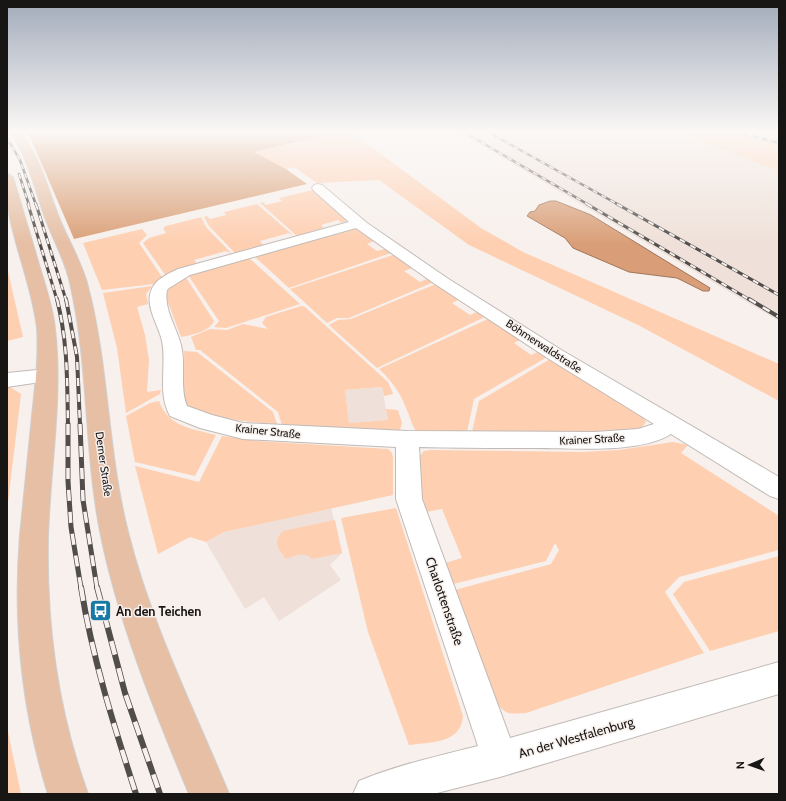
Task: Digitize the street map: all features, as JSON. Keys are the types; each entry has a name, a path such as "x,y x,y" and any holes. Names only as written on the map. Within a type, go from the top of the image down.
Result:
{"main road":[{"name":"Derner Straße","path":"36,169 49,210 73,264 85,317 93,359 97,412 114,531 152,654 181,729 209,794"},
{"path":"7,176 39,294 46,328 47,375 34,537 33,597 36,647 44,703 58,766 68,794"}],"street":[{"name":"Böhmerwaldstraße","path":"318,188 359,223 441,281 556,355 779,489"},
{"name":"Krainer Straße","path":"359,223 184,272 168,281 159,291 158,301 173,349 173,401 178,411 208,422 243,431 407,439 595,440 638,437 656,433 671,424"},
{"path":"7,380 47,375"},
{"name":"Charlottenstraße","path":"407,439 409,499 500,759"},
{"name":"An der Westfalenburg","path":"372,794 415,780 500,759 779,678"}],"shaded area":[{"path":"44,169 287,169 307,184 74,239"},
{"path":"297,169 402,169 481,228 523,252 779,364 779,401 640,326 469,245 379,180 317,183"},
{"path":"521,169 775,169 779,171 779,321"},
{"path":"313,190 347,221 342,223 338,220 321,225 324,228 297,236 260,203 263,202 266,205 282,201 279,198"},
{"path":"550,201 556,201 591,215 710,288 709,291 703,291 677,278 629,272 573,248 565,238 527,216 530,212 535,211 539,205"},
{"path":"257,204 294,236 289,233 260,241 263,245 235,253 209,226 204,217 207,216 210,219 226,215 224,212"},
{"path":"201,217 206,227 232,254 226,251 194,260 197,264 166,276 143,243 149,238 166,233 163,228 166,226"},
{"path":"353,228 359,230 374,241 367,244 377,251 385,249 391,253 289,288 254,256"},
{"path":"142,229 147,235 139,243 162,277 154,284 102,290 83,243"},
{"path":"393,255 413,268 404,271 420,282 429,278 434,282 349,318 337,318 327,323 290,289"},
{"path":"249,258 300,304 226,328 214,327 219,321 188,275"},
{"path":"7,267 23,337 7,341"},
{"path":"185,276 214,321 212,325 204,330 195,334 181,337 166,297 169,287"},
{"path":"436,284 460,299 452,303 470,315 479,311 487,316 377,368 329,325 338,320 351,319"},
{"path":"152,286 146,294 148,304 137,307 145,335 149,360 147,392 161,390 160,394 126,413 117,348 103,293"},
{"path":"301,306 305,307 388,382 393,394 384,396 382,387 345,390 349,423 388,420 386,409 398,410 402,423 400,430 282,425 278,412 200,350 196,350 191,337 210,329 227,330 243,324 268,329 262,323 266,317"},
{"path":"490,318 522,339 514,343 531,355 540,351 549,356 474,399 467,432 416,431 404,402 391,382 379,369"},
{"path":"184,351 197,352 273,412 277,424 243,421 221,417 188,406 184,387"},
{"path":"552,358 644,418 646,422 641,428 602,432 472,432 479,401"},
{"path":"10,387 21,394 7,511 7,388"},
{"path":"382,387 388,420 349,423 345,390"},
{"path":"159,401 163,410 175,422 182,426 216,435 195,476 135,462 126,416 150,403"},
{"path":"222,436 257,441 388,449 392,453 393,458 393,495 224,532 206,542 190,537 158,554 135,466 199,482"},
{"path":"673,442 688,445 681,453 779,516 779,550 679,577 665,592 704,653 526,713 508,713 495,701 455,590 551,564 559,550 555,543 546,561 453,584 445,563 462,558 442,509 426,512 421,493 419,457 424,451 431,450 582,452 619,450"},
{"path":"331,508 342,553 330,565 341,580 279,621 264,597 245,609 206,542 224,532"},
{"path":"396,508 463,716 461,725 457,732 451,737 435,742 409,745 368,632 341,518"},
{"path":"335,520 342,553 312,559 306,555 300,554 286,559 277,545 278,538 283,531"},
{"path":"779,556 779,631 710,651 673,594 684,582"},
{"path":"7,727 21,794 7,794"}],"railway":[{"path":"23,169 36,205"},
{"path":"528,169 589,205"},
{"path":"555,169 619,205"},
{"path":"19,174 29,205"},
{"path":"28,204 57,300"},
{"path":"36,204 66,300"},
{"path":"587,204 750,300"},
{"path":"617,204 779,295"},
{"path":"57,299 61,315 65,347 68,425"},
{"path":"66,299 77,357 80,425"},
{"path":"749,299 779,317"},
{"path":"80,424 83,500 97,588"},
{"path":"68,425 68,481 71,527 81,588"},
{"path":"81,587 97,665 136,794"},
{"path":"97,587 125,693 160,794"}],"place":[{"name":"An den Teichen","path":"101,611"}]}
